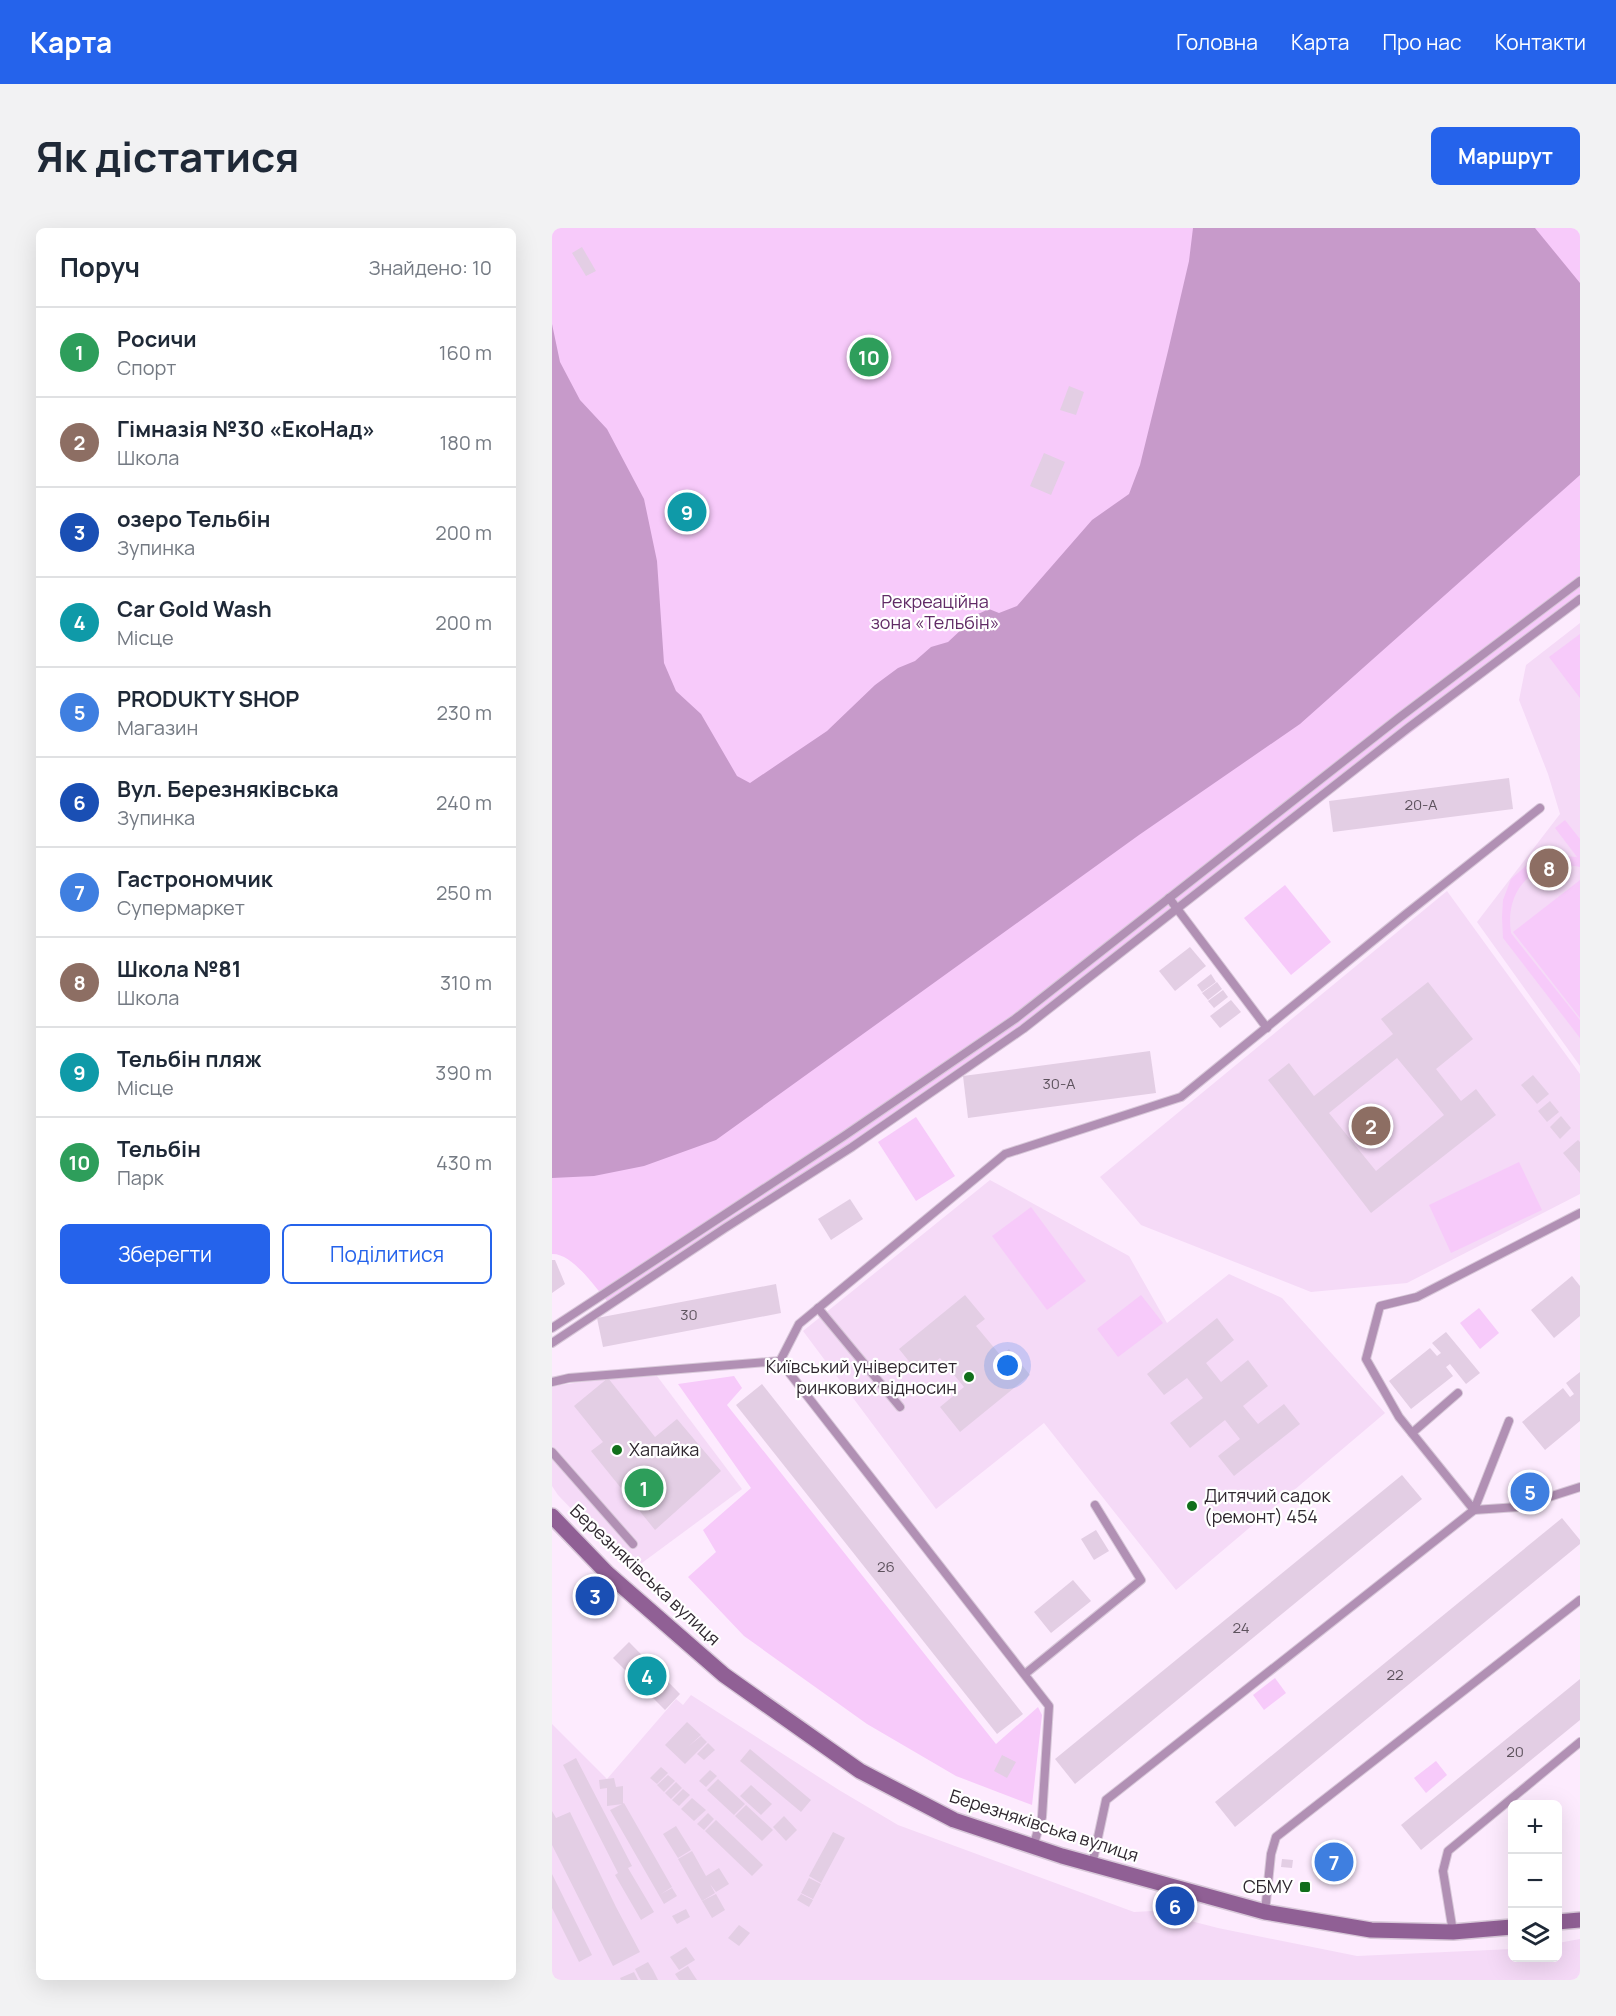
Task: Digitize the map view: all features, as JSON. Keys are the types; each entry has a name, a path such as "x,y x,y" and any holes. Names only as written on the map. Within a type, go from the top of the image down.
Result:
{"street":[{"name":"Березняківська вулиця","path":"552,1516 607,1572 724,1675 861,1771 954,1820 1092,1865 1265,1912 1371,1930 1453,1932 1508,1927"},
{"path":"1562,1922 1580,1920"}],"lane":[{"path":"552,1328 844,1136 997,1032 1400,717 1580,581"},
{"path":"552,1343 852,1147 1010,1038 1436,707 1580,599"},
{"path":"780,1361 799,1324 1005,1155 1181,1097 1540,808"},
{"path":"1169,898 1267,1028"},
{"path":"1474,1510 1399,1416 1366,1359 1380,1306 1417,1297 1580,1213"},
{"path":"818,1308 900,1407"},
{"path":"552,1382 568,1378 780,1361"},
{"path":"780,1361 1049,1707 1042,1817 1033,1847"},
{"path":"1412,1433 1458,1393"},
{"path":"1092,1865 1106,1800 1474,1510 1509,1421"},
{"path":"552,1452 633,1544"},
{"path":"1474,1510 1518,1508 1580,1487"},
{"path":"1025,1674 1141,1580 1095,1505"},
{"path":"1265,1912 1271,1854 1276,1837 1580,1600"},
{"path":"1453,1932 1443,1871 1448,1851 1580,1742"}],"shaded area":[{"path":"1193,228 1535,228 1580,283 1580,475 1300,724 1139,835 716,1140 644,1166 594,1176 552,1178 552,324 560,362 580,400 607,429 644,499 657,561 664,663 676,691 701,714 737,776 750,783 827,731 875,685 898,668 915,661 931,647 948,642 978,614 989,609 999,613 1017,606 1092,520 1129,494 1140,465 1168,351 1189,261"},
{"path":"1580,623 1580,1066 1477,922 1560,814 1548,774 1519,700 1526,665"},
{"path":"1447,891 1580,1074 1580,1194 1407,1283 1311,1292 1141,1225 1100,1177"},
{"path":"990,1180 1129,1256 1167,1323 1229,1274 1282,1298 1385,1413 1176,1590 1044,1423 936,1509 803,1331"},
{"path":"657,1376 742,1489 631,1571 552,1486 552,1386"},
{"path":"691,1695 898,1825 1134,1912 1152,1911 1218,1928 1357,1956 1508,1949 1508,1962 1562,1962 1562,1942 1580,1939 1580,1980 552,1980 552,1724 607,1779 676,1699 683,1705"}],"green space":[{"name":"Рекреаційна зона «Тельбін»","path":"552,228 1580,228 1580,604 1014,1035 650,1277 607,1301 575,1265 560,1255 552,1254"},
{"path":"1580,634 1580,698 1549,657"},
{"path":"1565,820 1580,839 1580,867 1564,865 1549,867 1526,880 1512,903 1511,933 1580,1020 1580,1038 1503,938 1503,900 1511,879 1528,864 1551,855 1577,857 1555,828"},
{"path":"1580,880 1580,1018 1513,932"},
{"path":"1285,885 1331,942 1291,975 1244,918"},
{"path":"916,1117 955,1176 916,1201 878,1142"},
{"path":"1519,1162 1542,1210 1451,1253 1429,1205"},
{"path":"1031,1207 1086,1281 1047,1310 992,1236"},
{"path":"1141,1295 1163,1323 1118,1357 1097,1329"},
{"path":"1479,1308 1499,1333 1480,1349 1460,1323"},
{"path":"734,1376 742,1388 727,1405 996,1744 1038,1707 1042,1715 1032,1805 956,1776 867,1724 744,1636 688,1577 716,1552 703,1530 751,1488 678,1384"},
{"path":"1275,1678 1286,1693 1264,1710 1253,1695"},
{"path":"1436,1761 1447,1775 1426,1793 1414,1778"}],"building":[{"path":"582,247 596,271 586,276 572,253"},
{"path":"1069,386 1084,392 1076,415 1060,410"},
{"path":"1044,453 1065,462 1051,495 1030,486"},
{"path":"1509,778 1513,809 1333,832 1329,801"},
{"path":"1190,947 1206,966 1175,991 1159,971"},
{"path":"1211,974 1216,982 1202,992 1197,985"},
{"path":"1217,982 1222,989 1208,1000 1202,993"},
{"path":"1428,982 1473,1039 1436,1069 1461,1101 1476,1089 1496,1115 1371,1213 1268,1080 1289,1063 1314,1096 1393,1034 1381,1019","holes":["1397,1058 1444,1115 1376,1171 1329,1113"]},
{"path":"1223,990 1228,997 1214,1008 1208,1001"},
{"path":"1231,1000 1241,1012 1220,1028 1210,1016"},
{"path":"1150,1051 1156,1093 968,1118 963,1076"},
{"path":"1533,1075 1549,1094 1537,1104 1521,1085"},
{"path":"1550,1101 1559,1112 1547,1122 1538,1111"},
{"path":"1561,1116 1571,1128 1560,1139 1550,1127"},
{"path":"1578,1140 1580,1142 1580,1173 1563,1153"},
{"path":"850,1199 863,1219 831,1240 818,1219"},
{"path":"552,1260 555,1260 565,1284 552,1293"},
{"path":"1572,1276 1580,1286 1580,1316 1554,1338 1531,1310"},
{"path":"776,1284 781,1313 603,1347 597,1318"},
{"name":"Київський університет ринкових відносин","path":"965,1295 985,1319 976,1326 1001,1356 1009,1349 1030,1375 960,1432 940,1407 964,1387 940,1358 920,1375 899,1349"},
{"path":"1217,1318 1234,1340 1206,1363 1221,1382 1248,1360 1268,1386 1243,1406 1258,1424 1284,1404 1300,1424 1234,1476 1218,1456 1240,1439 1225,1420 1190,1448 1170,1423 1203,1398 1187,1378 1164,1395 1147,1374"},
{"path":"1446,1332 1480,1373 1466,1384 1450,1364 1446,1367 1453,1376 1411,1409 1389,1381 1430,1348 1437,1356 1441,1353 1432,1343"},
{"path":"1580,1372 1580,1421 1545,1450 1522,1422 1563,1388 1570,1397 1574,1394 1566,1383"},
{"path":"608,1378 655,1437 677,1419 721,1471 655,1530 591,1451 603,1442 574,1406"},
{"path":"762,1384 1023,1714 997,1734 736,1405"},
{"path":"1402,1475 1422,1499 1075,1784 1055,1759"},
{"path":"1534,1484 1540,1491 1526,1501 1521,1494"},
{"path":"1562,1518 1580,1540 1580,1544 1235,1827 1215,1802"},
{"path":"1096,1530 1109,1551 1094,1560 1081,1539"},
{"path":"1073,1580 1091,1601 1051,1633 1034,1612"},
{"path":"629,1642 680,1694 665,1710 613,1658"},
{"path":"1580,1679 1580,1720 1421,1850 1401,1825"},
{"path":"687,1722 701,1735 689,1746 701,1736 707,1742 685,1764 665,1745"},
{"path":"708,1743 715,1750 704,1760 697,1754"},
{"path":"750,1749 811,1800 801,1812 740,1761"},
{"path":"1002,1755 1016,1762 1007,1778 994,1771"},
{"path":"576,1758 632,1866 628,1868 654,1912 641,1920 615,1875 618,1873 563,1765"},
{"path":"661,1767 668,1773 657,1784 650,1778"},
{"path":"710,1770 717,1776 706,1787 699,1781"},
{"path":"668,1775 675,1781 664,1792 657,1785"},
{"path":"614,1778 616,1787 623,1786 623,1804 607,1806 607,1788 600,1789 599,1780"},
{"path":"718,1779 745,1804 734,1815 707,1790"},
{"path":"676,1782 682,1788 671,1799 665,1793"},
{"path":"751,1785 772,1804 761,1815 740,1796"},
{"path":"683,1789 690,1795 679,1806 672,1800"},
{"path":"692,1798 706,1810 694,1821 681,1809"},
{"path":"624,1803 672,1887 661,1894 672,1888 677,1896 664,1904 610,1810"},
{"path":"746,1805 773,1830 762,1841 735,1816"},
{"path":"552,1811 556,1818 570,1812 640,1952 613,1966 552,1845"},
{"path":"708,1813 714,1819 704,1830 697,1824"},
{"path":"784,1816 797,1830 786,1841 773,1827"},
{"path":"716,1820 763,1865 752,1876 705,1831"},
{"path":"676,1826 691,1850 678,1858 663,1834"},
{"path":"833,1832 845,1838 821,1883 809,1876"},
{"path":"692,1851 706,1876 719,1868 729,1884 716,1892 710,1884 715,1893 702,1901 678,1859"},
{"path":"1326,1855 1344,1857 1343,1870 1324,1867"},
{"path":"1282,1859 1293,1860 1292,1868 1281,1867"},
{"path":"552,1874 592,1955 579,1962 552,1908"},
{"path":"809,1878 821,1884 813,1899 801,1893"},
{"path":"716,1894 725,1910 712,1918 702,1901"},
{"path":"801,1894 813,1900 809,1907 797,1900"},
{"path":"686,1909 690,1917 677,1924 672,1916"},
{"path":"739,1925 750,1933 739,1946 728,1938"},
{"path":"686,1947 695,1960 679,1970 670,1957"},
{"path":"648,1962 658,1980 641,1980 639,1977 635,1969"},
{"path":"688,1966 697,1980 679,1980 675,1974"},
{"path":"634,1972 638,1980 621,1980 620,1978"}],"place":[{"name":"Тельбін","path":"869,357"},
{"name":"Тельбін пляж","path":"687,512"},
{"name":"Школа №81","path":"1549,868"},
{"name":"Гімназія №30 «ЕкоНад»","path":"1371,1126"},
{"name":"Київський університет ринкових відносин","path":"969,1377"},
{"name":"Хапайка","path":"617,1450"},
{"name":"Росичи","path":"644,1488"},
{"name":"PRODUKTY SHOP","path":"1530,1492"},
{"name":"Дитячий садок (ремонт) 454","path":"1192,1506"},
{"name":"озеро Тельбін","path":"595,1596"},
{"name":"Car Gold Wash","path":"647,1676"},
{"name":"Гастрономчик","path":"1334,1862"},
{"name":"СБМУ","path":"1305,1887"},
{"name":"Вул. Березняківська","path":"1175,1906"}]}
